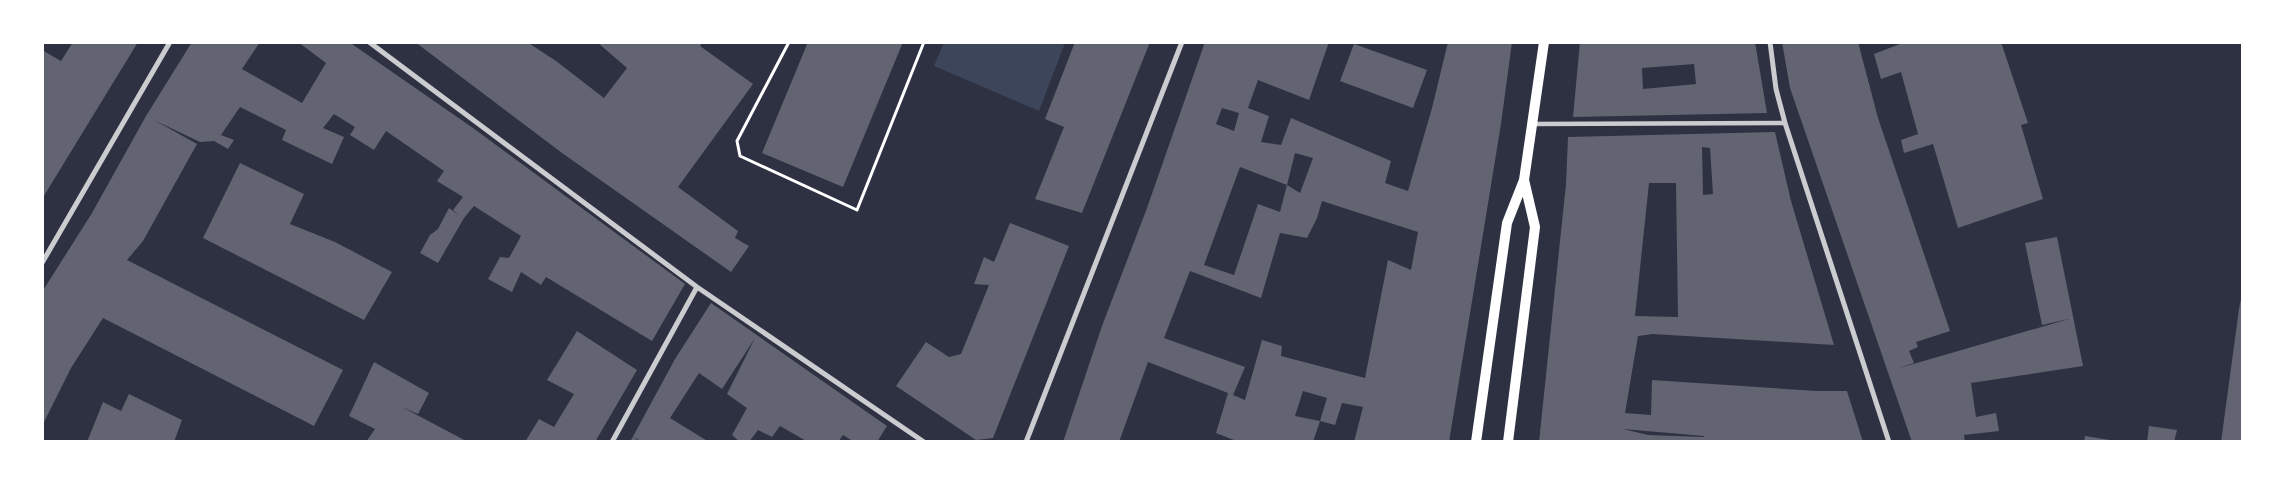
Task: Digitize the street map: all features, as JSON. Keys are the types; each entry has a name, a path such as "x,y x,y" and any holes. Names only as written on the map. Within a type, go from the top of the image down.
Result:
{"main road":[{"path":"1476,442 1507,223 1524,180 1544,42"},
{"path":"1508,442 1535,227 1524,180"}],"street":[{"path":"42,263 170,42"},
{"path":"369,42 697,287 924,442"},
{"path":"1026,442 1182,42"},
{"path":"1770,42 1776,88 1785,123 1889,442"},
{"path":"1532,124 1561,126 1785,123"},
{"path":"612,442 697,287"}],"path":[{"path":"789,42 737,141 740,156 857,210 924,42"}],"shaded area":[{"path":"944,42 1065,43 1039,111 934,66"}],"building":[{"path":"73,42 138,42 42,199 42,50 61,61"},
{"path":"192,42 260,42 242,69 302,103 326,63 298,42 349,42 473,128 685,284 652,341 546,277 541,285 521,272 512,292 488,279 500,257 509,258 521,236 474,206 464,218 438,263 420,253 430,235 438,229 449,208 460,216 453,210 463,197 437,181 444,171 386,131 374,150 350,135 355,127 334,114 323,128 344,137 332,164 282,140 286,130 240,107 221,135 234,140 228,149 214,141 200,142 154,120 197,144 143,241 127,260 343,370 314,426 103,318 71,368 42,426 42,292 92,213 146,116"},
{"path":"415,42 527,42 556,61 604,98 627,68 597,42 703,42 700,46 753,84 678,187 738,231 735,238 749,246 731,272 562,153"},
{"path":"808,42 903,42 843,187 762,153"},
{"path":"1075,42 1150,42 1082,213 1035,199 1064,127 1045,119"},
{"path":"1205,42 1329,42 1309,100 1258,80 1248,108 1269,116 1261,142 1281,145 1291,118 1391,161 1385,183 1408,191 1432,108 1448,42 1512,42 1501,124 1449,442 1354,442 1363,407 1342,403 1335,425 1320,421 1313,442 1239,442 1216,433 1228,393 1148,362 1119,442 1063,442 1102,326 1147,208","holes":["1222,108 1239,113 1234,131 1216,124","1295,153 1313,158 1300,193 1287,185","1240,167 1287,185 1280,212 1258,204 1234,275 1204,265","1322,201 1418,232 1411,270 1388,260 1365,378 1281,356 1282,346 1262,340 1245,400 1233,395 1245,367 1164,338 1190,271 1261,298 1280,233 1307,238 1317,218","1303,391 1327,398 1320,421 1295,416"]},
{"path":"1580,42 1755,42 1767,113 1573,117","holes":["1694,64 1696,84 1643,89 1642,68"]},
{"path":"1782,42 1858,42 1878,118 1950,331 1916,342 1918,347 1909,351 1914,363 1896,369 2069,319 2042,325 2025,243 2057,237 2083,366 1971,383 1976,417 1996,413 1999,431 1964,435 1965,442 1912,442 1790,88"},
{"path":"1905,42 2001,42 2028,123 2021,125 2043,199 1958,228 1933,144 1904,153 1901,140 1918,134 1901,72 1881,79 1874,54"},
{"path":"1354,44 1427,70 1413,108 1340,81"},
{"path":"1775,132 1791,201 1834,345 1653,334 1638,336 1625,413 1651,415 1652,380 1816,391 1847,391 1863,442 1539,442 1566,184 1568,137","holes":["1702,147 1710,148 1713,194 1703,195","1649,183 1676,183 1678,317 1635,316","1623,429 1704,437 1648,435"]},
{"path":"240,163 304,194 290,224 335,242 392,272 364,320 203,238"},
{"path":"1010,223 1069,246 993,438 976,440 896,386 926,342 949,357 961,354 989,285 974,284 984,257 994,262"},
{"path":"2242,294 2242,442 2221,442 2239,309"},
{"path":"711,303 887,426 877,442 854,442 843,435 838,442 808,442 780,426 772,437 758,430 749,442 740,442 732,435 747,408 727,394 755,338 722,389 699,373 670,418 709,442 643,442 633,437 640,442 630,442 675,359"},
{"path":"577,331 637,370 595,442 525,442 539,419 554,427 574,394 547,380"},
{"path":"374,362 429,393 418,414 402,407 468,442 366,442 375,429 349,416"},
{"path":"129,394 182,420 174,442 87,442 103,402 121,411"},
{"path":"2149,426 2177,430 2174,442 2147,442"},
{"path":"2085,436 2110,440 2110,442 2084,442"}]}
